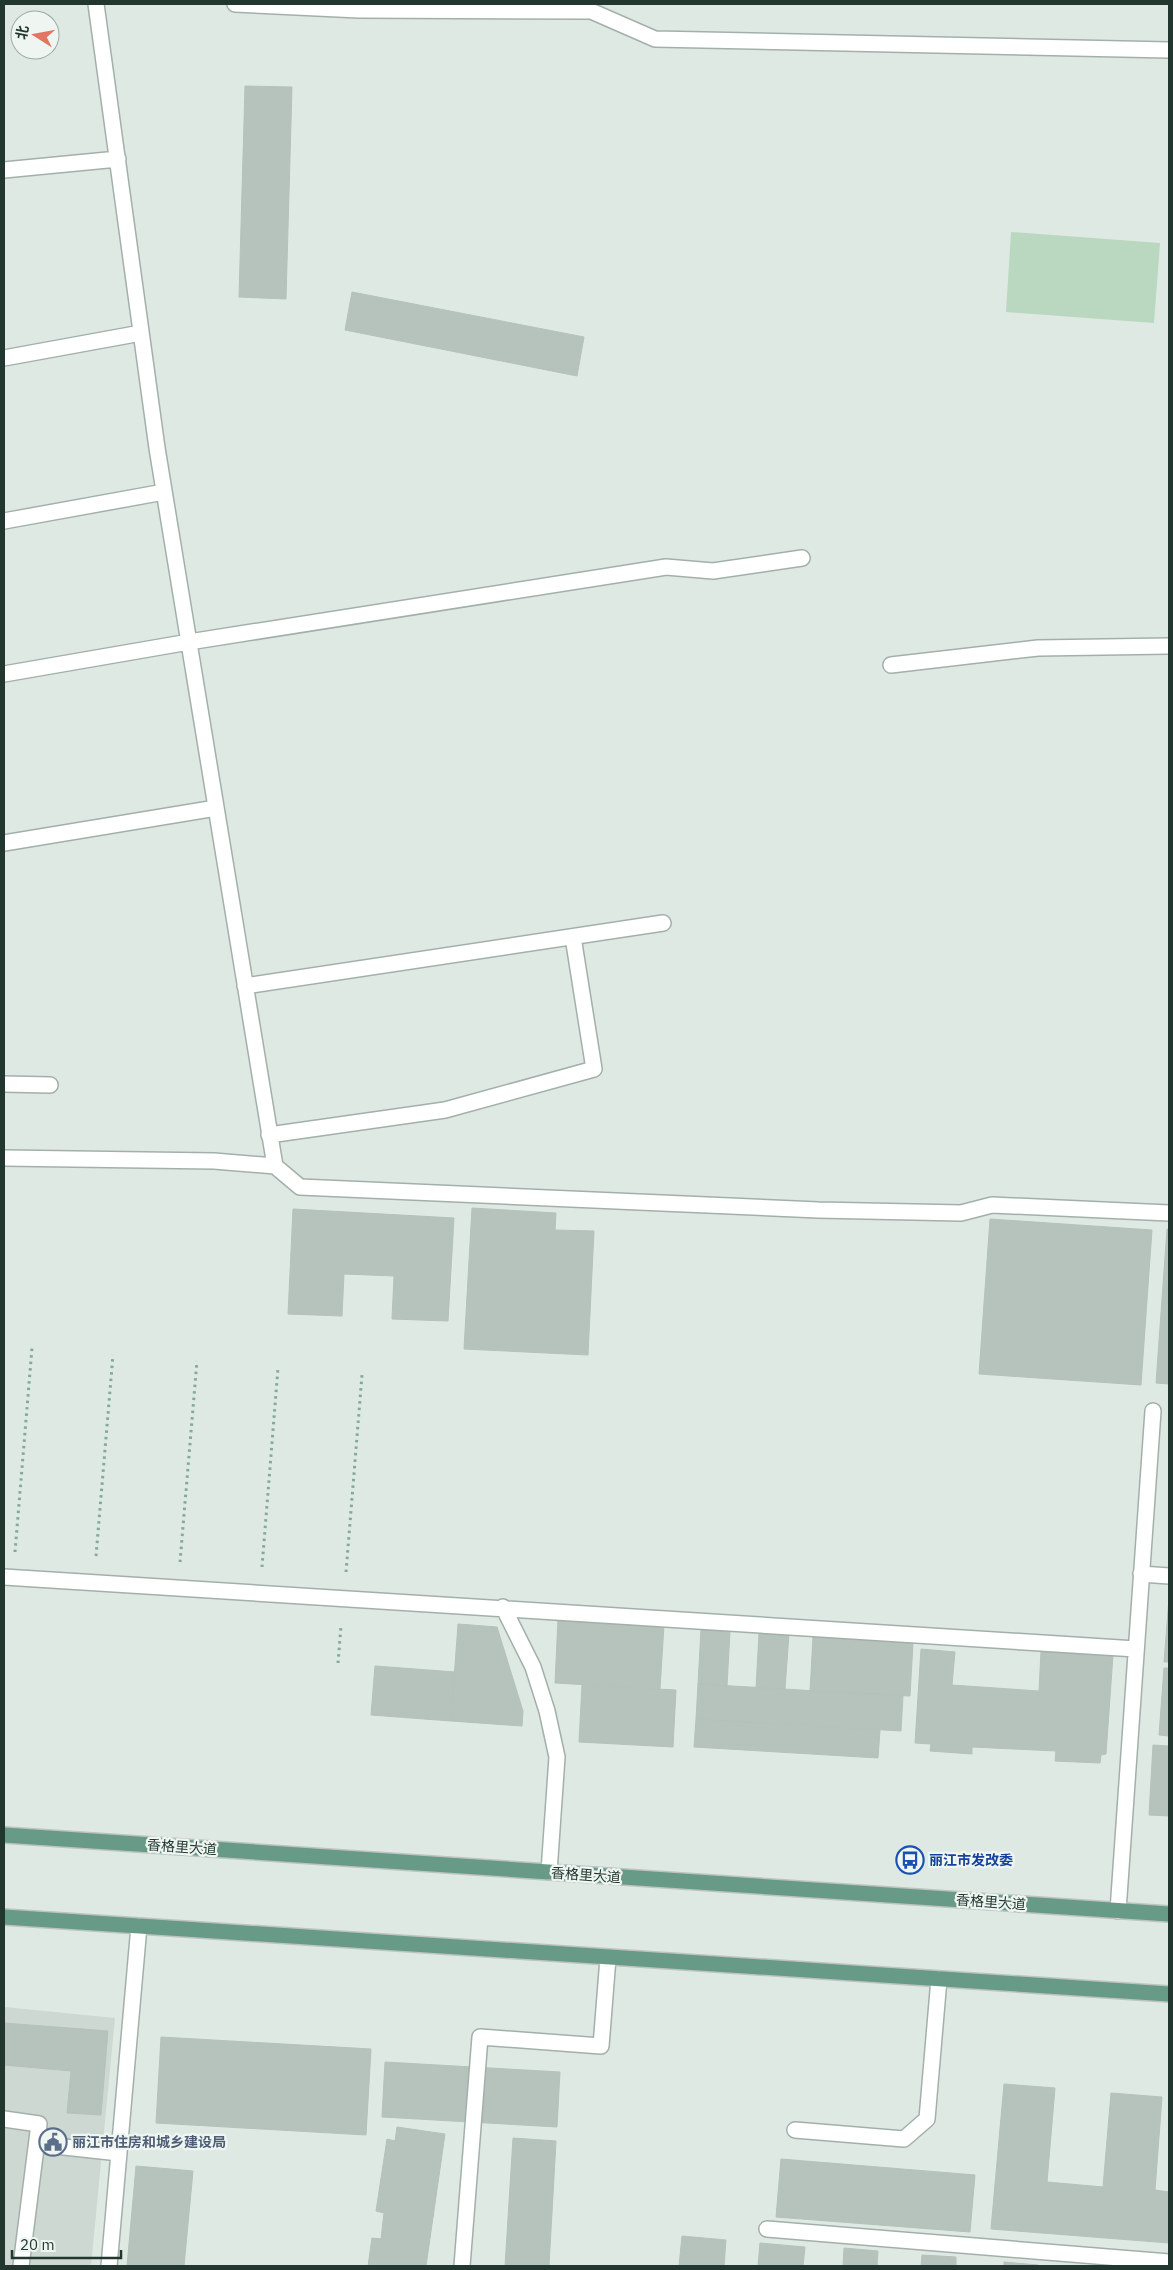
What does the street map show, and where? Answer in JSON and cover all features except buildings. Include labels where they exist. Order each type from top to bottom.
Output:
[{"type":"main road","name":"香格里大道","points":[[4,1835],[1169,1914]]},
{"type":"main road","points":[[4,1917],[1169,1994]]},
{"type":"street","points":[[96,4],[164,492],[275,1166]]},
{"type":"street","points":[[235,4],[294,5],[359,10],[591,11],[655,39],[1169,50]]},
{"type":"street","points":[[4,170],[118,159]]},
{"type":"street","points":[[4,358],[141,333]]},
{"type":"street","points":[[4,521],[164,492]]},
{"type":"street","points":[[4,674],[189,642],[666,567],[713,572],[802,558]]},
{"type":"street","points":[[891,665],[1038,648],[1169,646]]},
{"type":"street","points":[[4,842],[216,808]]},
{"type":"street","points":[[245,986],[663,923]]},
{"type":"street","points":[[269,1135],[445,1110],[594,1069],[573,937]]},
{"type":"street","points":[[4,1084],[50,1085]]},
{"type":"street","points":[[4,1158],[214,1161],[275,1166],[300,1187],[818,1210],[960,1213],[992,1205],[1169,1213]]},
{"type":"street","points":[[1118,1911],[1153,1411]]},
{"type":"street","points":[[1141,1574],[1169,1576]]},
{"type":"street","points":[[8,1577],[1136,1649]]},
{"type":"street","points":[[503,1608],[533,1667],[547,1711],[557,1757],[549,1872]]},
{"type":"street","points":[[109,2266],[139,1926]]},
{"type":"street","points":[[462,2266],[480,2037],[601,2046],[608,1958]]},
{"type":"street","points":[[795,2130],[904,2139],[927,2119],[939,1979]]},
{"type":"street","points":[[4,2119],[39,2124],[21,2266]]},
{"type":"street","points":[[37,2144],[119,2153]]},
{"type":"street","points":[[767,2229],[1169,2262]]},
{"type":"path","points":[[8,1577],[32,1348]]},
{"type":"path","points":[[94,1582],[113,1355]]},
{"type":"path","points":[[178,1587],[197,1361]]},
{"type":"path","points":[[260,1592],[278,1368]]},
{"type":"path","points":[[338,1663],[362,1375]]},
{"type":"shaded area","name":"丽江市住房和城乡建设局","points":[[4,2007],[115,2018],[91,2266],[4,2266]]},
{"type":"green space","points":[[1011,232],[1160,243],[1154,323],[1006,312]]},
{"type":"place","name":"丽江市发改委","points":[[910,1860]]},
{"type":"place","name":"丽江市住房和城乡建设局","points":[[53,2142]]}]
